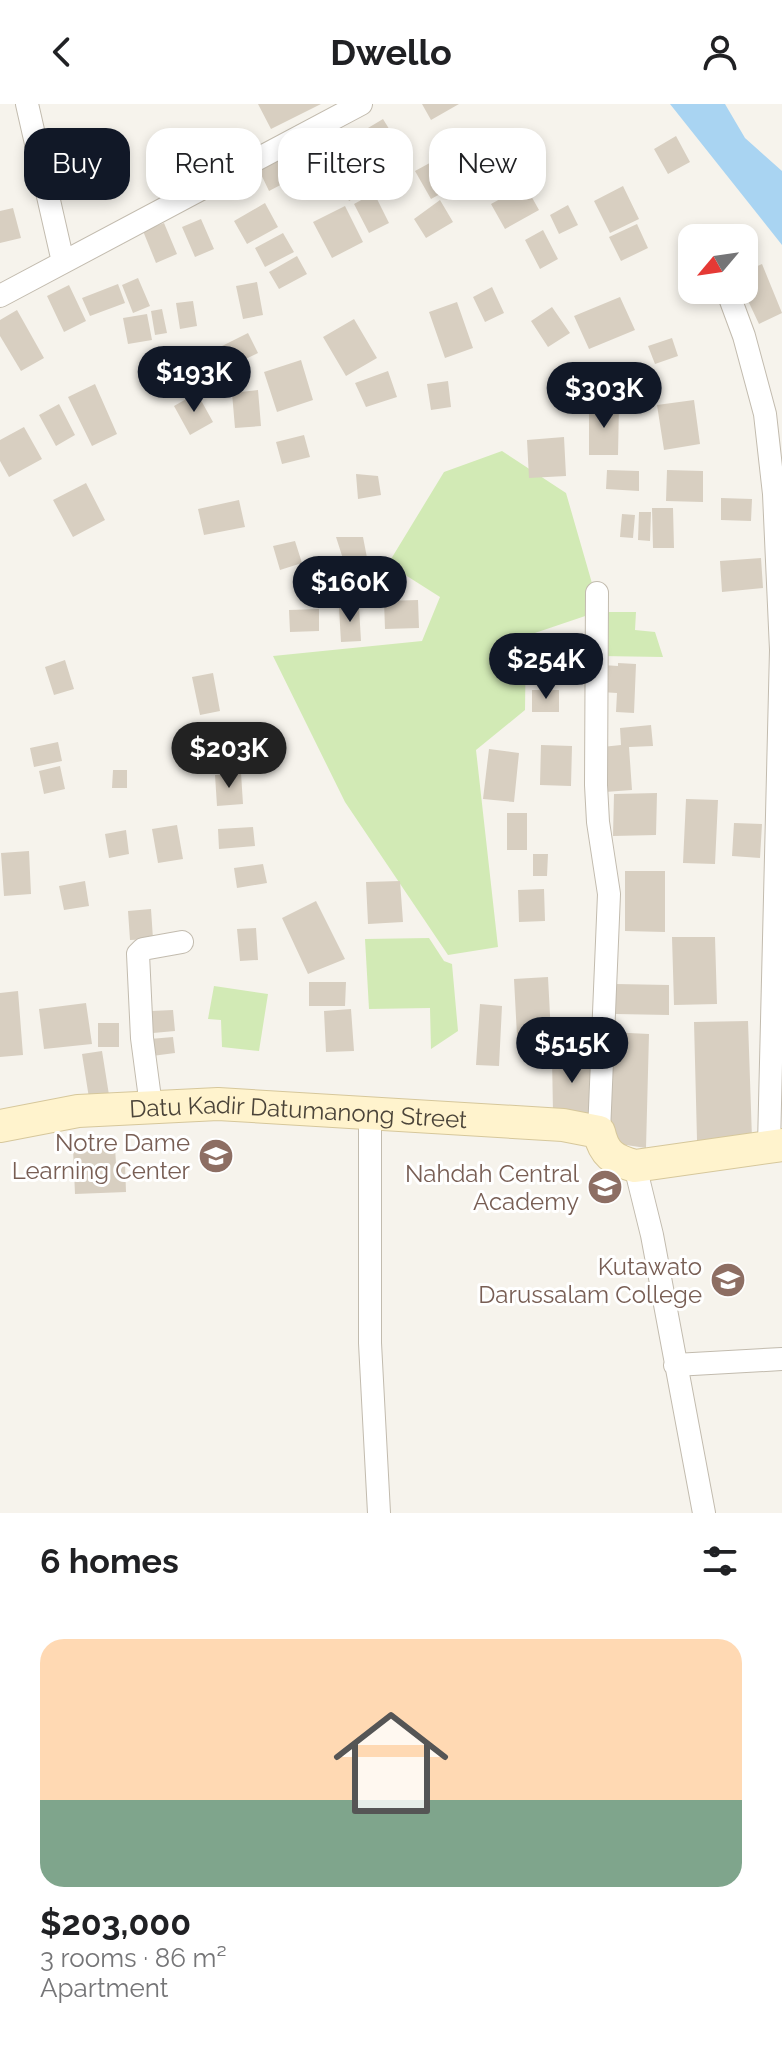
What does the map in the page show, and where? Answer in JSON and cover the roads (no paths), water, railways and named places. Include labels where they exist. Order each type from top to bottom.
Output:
[{"type":"street","points":[[0,296],[361,104]]},
{"type":"street","points":[[29,113],[63,262]]},
{"type":"street","points":[[597,593],[595,772],[598,822],[609,894],[599,1132],[606,1153],[635,1166],[776,1145],[781,650],[775,509],[765,414],[732,304]]},
{"type":"street","points":[[151,1106],[142,1038],[138,954],[143,949],[182,942]]},
{"type":"street","name":"Datu Kadir Datumanong Street","points":[[0,1126],[78,1111],[234,1105],[563,1125],[599,1132]]},
{"type":"street","points":[[370,1112],[370,1343],[379,1513]]},
{"type":"street","points":[[635,1166],[652,1235],[704,1513]]},
{"type":"street","points":[[675,1365],[782,1359]]},
{"type":"water","points":[[670,104],[725,104],[745,138],[782,171],[782,245]]},
{"type":"place","name":"Notre Dame Learning Center","points":[[216,1156]]},
{"type":"place","name":"Nahdah Central Academy","points":[[605,1187]]},
{"type":"place","name":"Kutawato Darussalam College","points":[[728,1280]]}]
